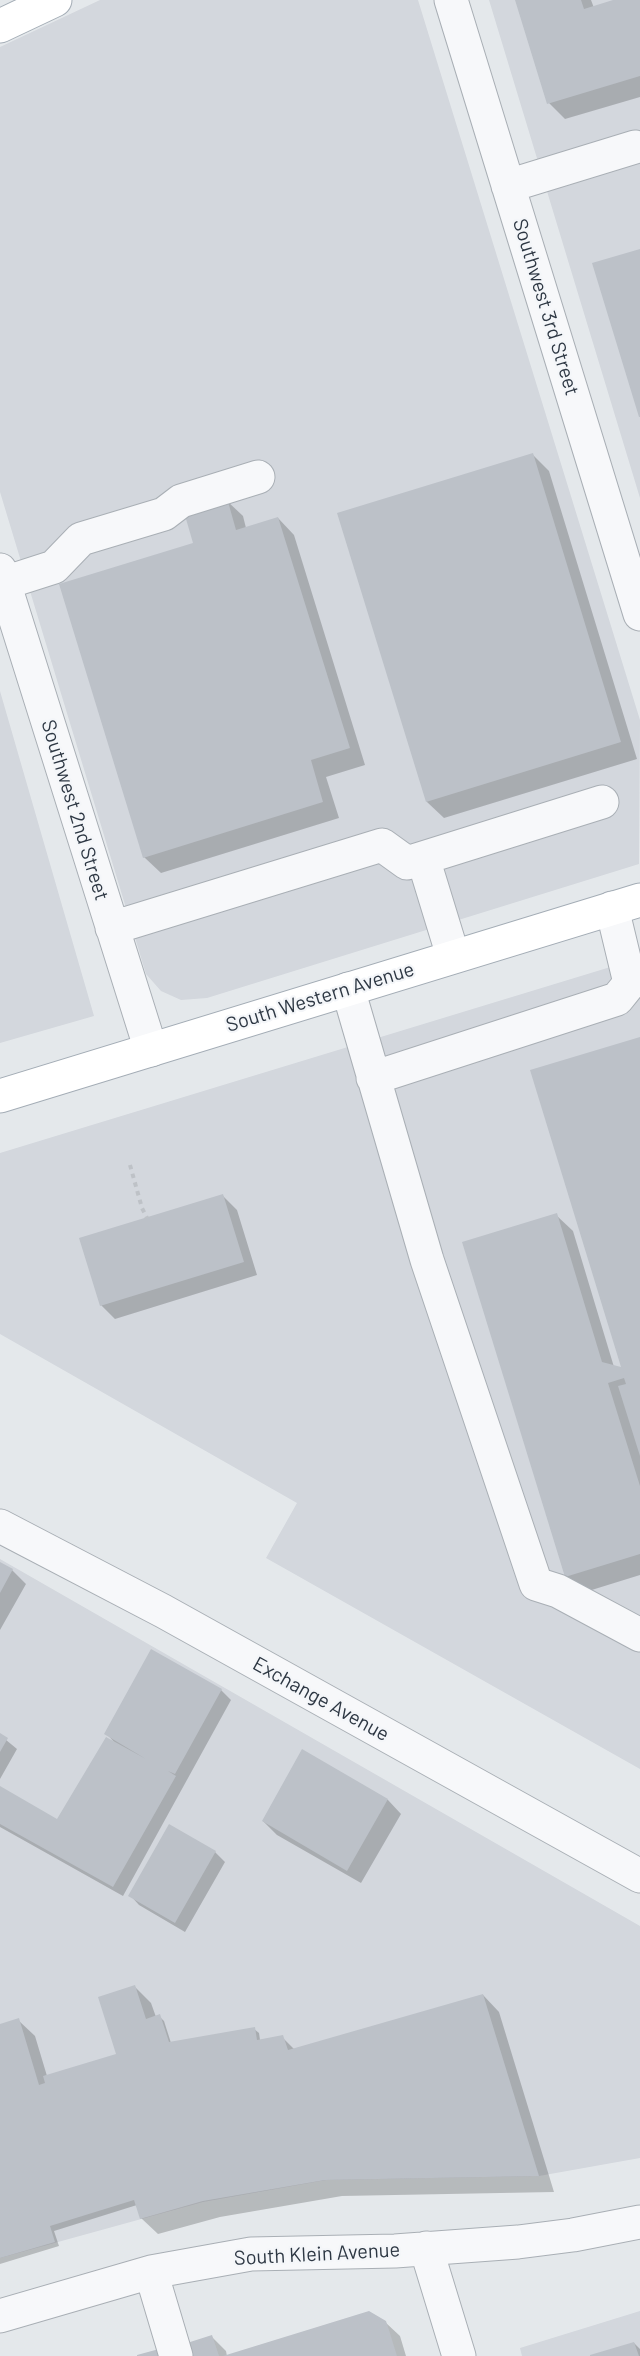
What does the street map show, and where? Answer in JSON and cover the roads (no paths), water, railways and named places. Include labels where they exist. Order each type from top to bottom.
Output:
[{"type":"main road","points":[[0,26],[55,0]]},
{"type":"main road","name":"South Western Avenue","points":[[0,1096],[626,904]]},
{"type":"street","name":"Southwest 3rd Street","points":[[451,0],[508,186],[628,529],[640,614]]},
{"type":"street","points":[[508,186],[634,147]]},
{"type":"street","points":[[2,576],[54,567],[81,539],[164,514],[181,501],[258,477]]},
{"type":"street","name":"Southwest 2nd Street","points":[[2,576],[151,1050]]},
{"type":"street","points":[[112,928],[382,845],[407,863],[602,802]]},
{"type":"street","points":[[423,858],[453,956]]},
{"type":"street","points":[[373,1078],[617,999],[630,983],[626,904]]},
{"type":"street","points":[[348,989],[428,1260],[536,1584],[558,1591],[640,1635]]},
{"type":"street","name":"Exchange Avenue","points":[[0,1526],[173,1617],[640,1876]]},
{"type":"street","name":"South Klein Avenue","points":[[0,2316],[151,2272],[251,2254],[426,2248],[518,2242],[573,2235],[640,2222]]},
{"type":"street","points":[[426,2248],[459,2356]]},
{"type":"street","points":[[151,2272],[176,2356]]}]
